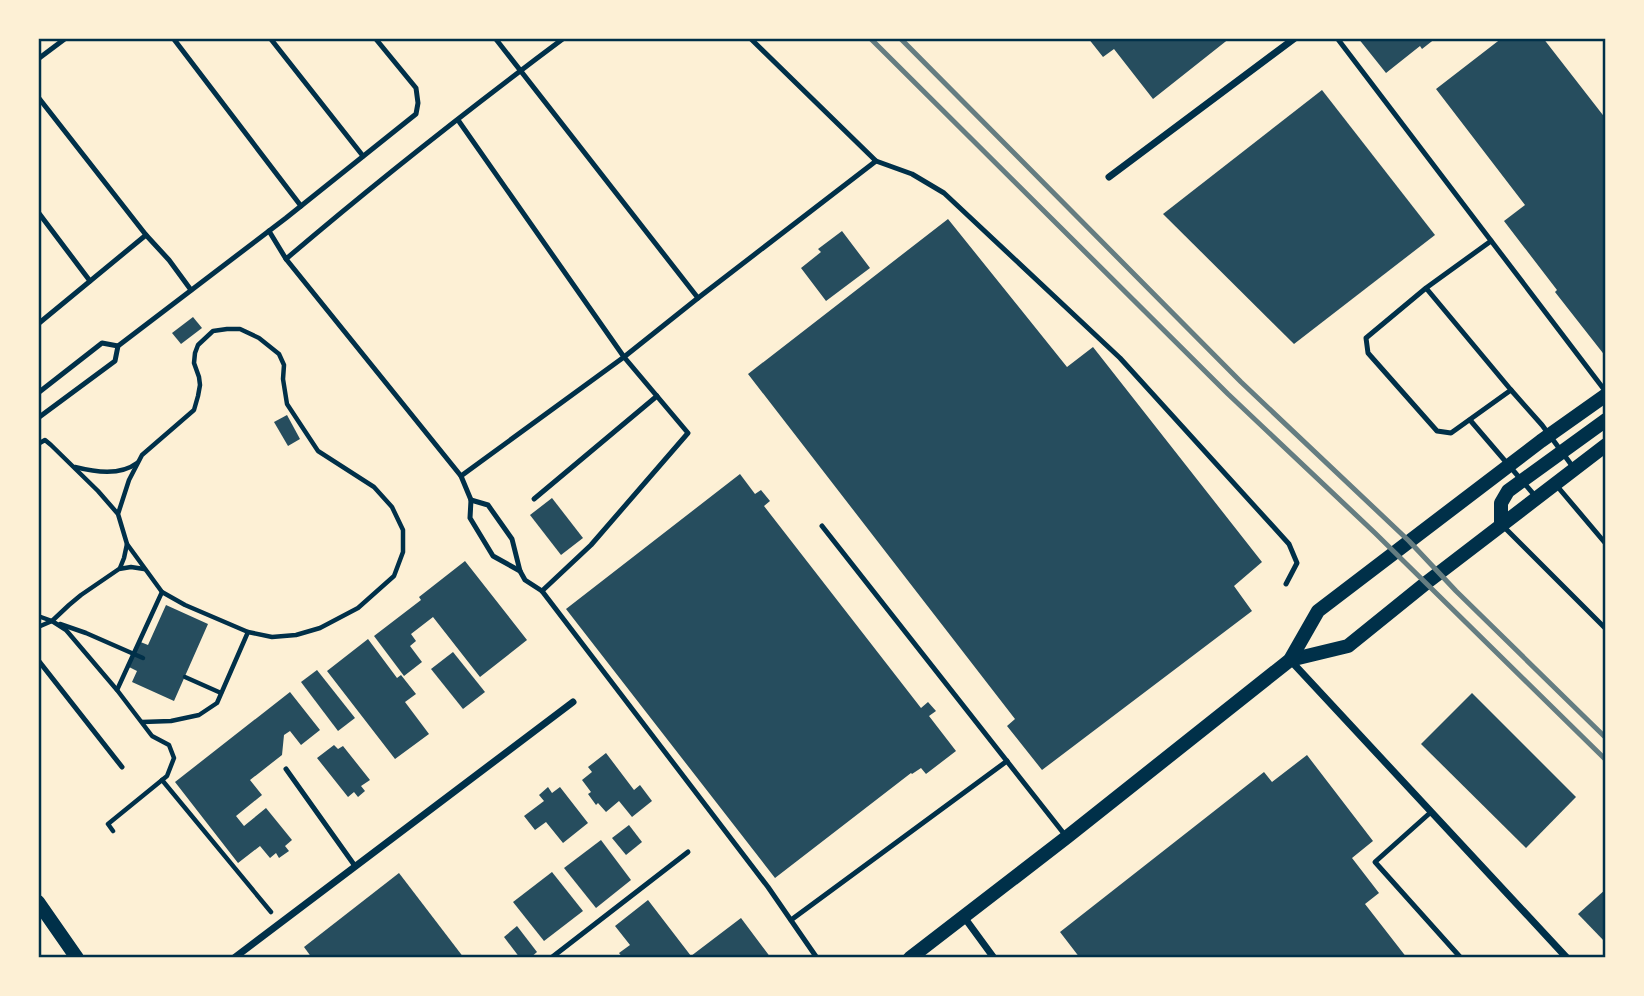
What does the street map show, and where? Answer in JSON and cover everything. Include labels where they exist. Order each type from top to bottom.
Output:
[{"type":"main road","points":[[910,957],[1067,837],[1290,660],[1318,611],[1605,393]]},
{"type":"main road","points":[[1501,524],[1501,503],[1508,491],[1605,420]]},
{"type":"main road","points":[[1290,660],[1348,646],[1501,524],[1605,446]]},
{"type":"main road","points":[[38,902],[77,957]]},
{"type":"street","points":[[1108,177],[1295,38]]},
{"type":"street","points":[[1290,660],[1567,957]]},
{"type":"street","points":[[234,957],[573,702]]},
{"type":"street","points":[[964,917],[994,957]]},
{"type":"lane","points":[[38,59],[66,38]]},
{"type":"lane","points":[[173,38],[301,206]]},
{"type":"lane","points":[[270,38],[363,156]]},
{"type":"lane","points":[[38,418],[115,361],[118,346],[269,231],[415,114],[418,103],[416,88],[375,38]]},
{"type":"lane","points":[[495,38],[698,298]]},
{"type":"lane","points":[[286,259],[337,215],[564,38]]},
{"type":"lane","points":[[750,38],[876,161],[912,174],[944,192],[1120,358],[1289,544],[1297,563],[1286,584]]},
{"type":"lane","points":[[1336,38],[1605,393]]},
{"type":"lane","points":[[38,97],[191,290]]},
{"type":"lane","points":[[458,120],[624,357],[688,433],[591,545],[542,591]]},
{"type":"lane","points":[[461,476],[624,357],[876,161]]},
{"type":"lane","points":[[38,212],[90,281]]},
{"type":"lane","points":[[269,231],[286,259],[461,476],[471,500],[470,519],[493,556],[520,571]]},
{"type":"lane","points":[[38,324],[146,235]]},
{"type":"lane","points":[[1491,241],[1426,288],[1366,338],[1368,353],[1437,430],[1451,433],[1511,390]]},
{"type":"lane","points":[[1426,288],[1542,425],[1574,469]]},
{"type":"lane","points":[[38,393],[102,343],[118,346]]},
{"type":"lane","points":[[534,499],[657,396]]},
{"type":"lane","points":[[1470,420],[1536,498]]},
{"type":"lane","points":[[1555,483],[1605,544]]},
{"type":"lane","points":[[471,500],[488,505],[512,539],[525,580],[542,591],[768,887],[817,957]]},
{"type":"lane","points":[[1501,524],[1605,629]]},
{"type":"lane","points":[[822,526],[1067,837]]},
{"type":"lane","points":[[38,660],[122,767]]},
{"type":"lane","points":[[791,920],[1007,761]]},
{"type":"lane","points":[[286,769],[355,866]]},
{"type":"lane","points":[[1431,812],[1376,862],[1461,957]]},
{"type":"lane","points":[[551,957],[688,852]]},
{"type":"path","points":[[38,443],[45,440],[118,514],[127,544],[162,592],[248,632],[272,637],[296,635],[320,628],[358,608],[394,576],[403,552],[403,530],[392,508],[374,487],[318,451],[287,404],[284,365],[279,354],[260,338],[240,329],[213,331],[198,345],[194,363],[200,385],[194,410],[142,455],[129,480],[118,514]]},
{"type":"path","points":[[74,467],[113,472],[130,469],[138,463]]},
{"type":"path","points":[[120,569],[127,544]]},
{"type":"path","points":[[38,627],[52,621],[75,600],[120,569],[145,569]]},
{"type":"path","points":[[117,690],[162,592]]},
{"type":"path","points":[[38,616],[86,633],[143,659]]},
{"type":"path","points":[[52,621],[66,631],[152,736],[169,745],[174,758],[167,776],[108,824],[113,831]]},
{"type":"path","points":[[142,722],[171,721],[199,715],[217,703],[248,632]]},
{"type":"path","points":[[185,677],[221,693]]},
{"type":"path","points":[[162,780],[280,923]]},
{"type":"building","points":[[1088,38],[1230,38],[1153,99],[1114,49],[1103,57]]},
{"type":"building","points":[[1358,38],[1436,38],[1422,49],[1420,46],[1386,73]]},
{"type":"building","points":[[1502,38],[1543,38],[1606,119],[1606,357],[1504,221],[1525,205],[1436,89]]},
{"type":"building","points":[[1322,90],[1435,235],[1294,344],[1163,214]]},
{"type":"building","points":[[948,219],[1067,367],[1093,347],[1262,562],[1234,586],[1252,611],[1042,770],[1007,726],[1015,719],[748,374]]},
{"type":"building","points":[[842,231],[870,268],[826,301],[801,268],[821,252],[818,249]]},
{"type":"building","points":[[193,317],[202,328],[181,344],[172,333]]},
{"type":"building","points":[[287,415],[300,439],[288,446],[274,422]]},
{"type":"building","points":[[740,474],[755,494],[761,490],[770,501],[764,506],[921,708],[928,702],[936,711],[929,716],[956,751],[926,774],[921,768],[911,773],[775,878],[566,609]]},
{"type":"building","points":[[552,498],[583,538],[561,555],[530,515]]},
{"type":"building","points":[[465,561],[527,640],[480,677],[433,617],[411,634],[416,641],[410,646],[422,662],[404,676],[374,636],[421,600],[419,597]]},
{"type":"building","points":[[166,605],[208,624],[174,701],[132,682],[137,671],[127,666],[138,641],[148,645]]},
{"type":"building","points":[[368,639],[397,678],[401,675],[416,694],[405,702],[429,734],[395,759],[327,671]]},
{"type":"building","points":[[453,652],[485,692],[463,709],[431,669]]},
{"type":"building","points":[[317,670],[355,718],[338,731],[301,682]]},
{"type":"building","points":[[290,692],[320,730],[301,745],[290,731],[284,735],[282,755],[250,780],[262,795],[236,816],[244,826],[266,808],[292,840],[285,846],[289,851],[279,858],[276,853],[270,858],[260,846],[238,863],[175,782]]},
{"type":"building","points":[[1472,693],[1576,797],[1526,848],[1421,744]]},
{"type":"building","points":[[334,745],[338,749],[343,746],[370,780],[361,786],[365,791],[358,797],[354,792],[348,797],[317,758]]},
{"type":"building","points":[[606,753],[634,790],[640,785],[652,801],[632,817],[619,801],[606,812],[598,803],[596,805],[582,780],[592,772],[588,767]]},
{"type":"building","points":[[1307,755],[1373,841],[1352,858],[1379,893],[1365,904],[1407,958],[1080,958],[1060,932],[1264,772],[1272,782]]},
{"type":"building","points":[[548,787],[552,793],[560,787],[588,823],[563,843],[546,822],[535,830],[524,816],[544,801],[539,795]]},
{"type":"building","points":[[629,825],[642,842],[626,855],[612,838]]},
{"type":"building","points":[[601,840],[631,880],[596,908],[564,868]]},
{"type":"building","points":[[552,872],[583,911],[544,941],[513,902]]},
{"type":"building","points":[[399,873],[464,958],[312,958],[304,947]]},
{"type":"building","points":[[1606,889],[1606,943],[1578,914]]},
{"type":"building","points":[[648,900],[691,956],[741,918],[771,958],[623,958],[619,953],[630,945],[615,926]]},
{"type":"building","points":[[517,926],[537,952],[530,958],[520,958],[504,937]]},
{"type":"railway","points":[[870,38],[1228,394],[1375,533],[1606,760]]},
{"type":"railway","points":[[900,38],[1241,382],[1409,541],[1456,591],[1606,738]]}]
